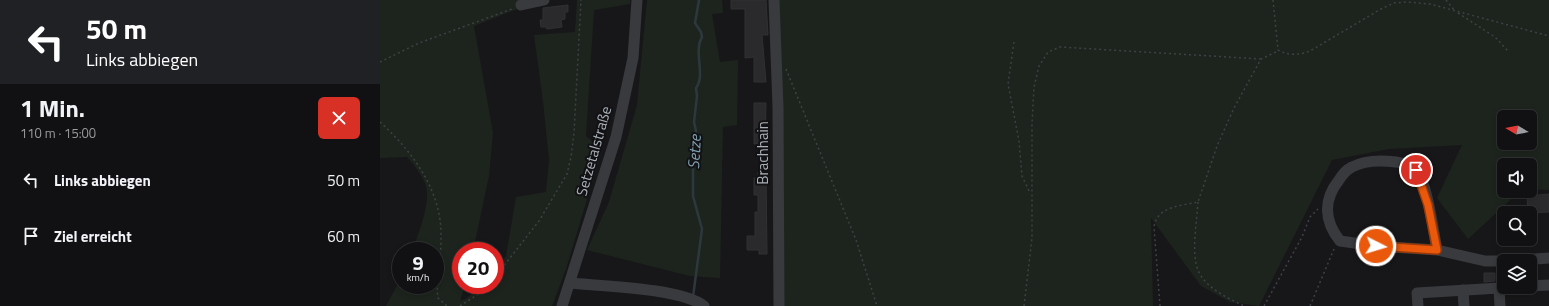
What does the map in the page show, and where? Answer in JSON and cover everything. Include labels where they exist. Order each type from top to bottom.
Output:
[{"type":"street","points":[[521,5],[544,0]]},
{"type":"street","name":"Setzetalstraße","points":[[562,306],[616,137],[633,58],[637,0]]},
{"type":"street","name":"Brachhain","points":[[774,0],[779,306]]},
{"type":"street","points":[[1437,250],[1426,198],[1419,177],[1410,166],[1385,160],[1358,164],[1350,168],[1337,182],[1327,204],[1330,224],[1340,241],[1376,246],[1437,250],[1485,261],[1497,261]]},
{"type":"street","points":[[1537,259],[1549,258]]},
{"type":"street","points":[[570,283],[653,290],[688,298],[702,305]]},
{"type":"street","points":[[1537,286],[1549,285]]},
{"type":"street","points":[[1418,306],[1417,293],[1497,288]]},
{"type":"street","points":[[1463,290],[1464,306]]},
{"type":"street","points":[[1499,294],[1500,306]]},
{"type":"path","points":[[504,265],[538,221],[567,174],[572,157],[581,0]]},
{"type":"path","points":[[1273,0],[1278,50]]},
{"type":"path","points":[[1446,0],[1456,12],[1495,37],[1508,51]]},
{"type":"path","points":[[1278,50],[1284,53],[1297,54],[1310,51],[1381,9],[1398,2],[1420,2],[1549,36]]},
{"type":"path","points":[[380,62],[419,43],[521,5]]},
{"type":"path","points":[[1014,42],[1008,84],[1019,141],[1022,176],[1031,194]]},
{"type":"path","points":[[1024,306],[1032,238],[1031,194],[1034,87],[1039,66],[1048,52],[1060,47],[1261,59],[1278,50]]},
{"type":"path","points":[[1244,306],[1216,291],[1198,272],[1195,260],[1198,202],[1226,124],[1261,59]]},
{"type":"path","points":[[776,63],[788,70],[856,240],[877,306]]},
{"type":"path","points":[[380,122],[410,152],[425,176],[436,202],[442,233],[437,288],[438,298],[447,306]]},
{"type":"path","points":[[1160,306],[1154,227],[1155,219],[1162,212],[1168,209],[1198,202]]},
{"type":"path","points":[[1264,306],[1302,238],[1310,217],[1317,210],[1327,204]]},
{"type":"path","points":[[1310,306],[1330,255],[1340,241]]},
{"type":"path","points":[[460,306],[478,294]]},
{"type":"shaded area","points":[[380,0],[549,0],[530,4],[474,26],[493,133],[489,176],[475,242],[452,242],[452,294],[462,294],[460,301],[466,299],[471,294],[504,294],[504,259],[506,256],[516,197],[546,192],[549,160],[534,35],[575,32],[577,0],[630,0],[630,4],[594,10],[586,136],[602,150],[566,269],[552,306],[386,306],[392,294],[444,294],[444,242],[415,242],[426,207],[427,193],[425,183],[414,165],[407,157],[380,158]]},
{"type":"shaded area","points":[[647,0],[722,0],[723,13],[712,14],[720,62],[738,60],[737,125],[723,127],[720,278],[690,276],[587,250],[609,202],[637,105]]},
{"type":"shaded area","points":[[777,0],[1549,0],[1549,190],[1537,189],[1537,158],[1497,158],[1497,198],[1512,198],[1504,206],[1497,206],[1497,212],[1468,239],[1437,198],[1462,145],[1389,149],[1332,160],[1259,306],[1230,302],[1201,286],[1151,218],[1153,306],[784,306]]},
{"type":"building","points":[[731,0],[766,0],[768,35],[762,35],[766,82],[754,82],[754,57],[745,58],[745,9],[731,9]]},
{"type":"building","points":[[568,5],[568,12],[565,12],[565,19],[561,20],[562,27],[547,29],[546,27],[541,27],[540,20],[543,20],[543,8]]},
{"type":"building","points":[[754,103],[766,103],[765,144],[754,144]]},
{"type":"building","points":[[758,172],[766,172],[767,254],[759,254],[759,250],[747,250],[747,236],[755,236],[755,212],[758,212],[758,195],[754,195],[754,178],[758,178]]},
{"type":"building","points":[[1549,194],[1549,212],[1537,213],[1537,206],[1528,206],[1527,198],[1537,198],[1537,195]]},
{"type":"building","points":[[1484,273],[1495,273],[1495,281],[1484,282]]},
{"type":"waterway","name":"Setze","points":[[693,297],[702,229],[693,196],[693,159],[691,155],[696,131],[694,122],[697,96],[696,88],[700,77],[699,49],[702,37],[701,32],[695,23],[699,0]]},
{"type":"route","points":[[1376,246],[1437,250],[1428,205],[1416,170]]}]
